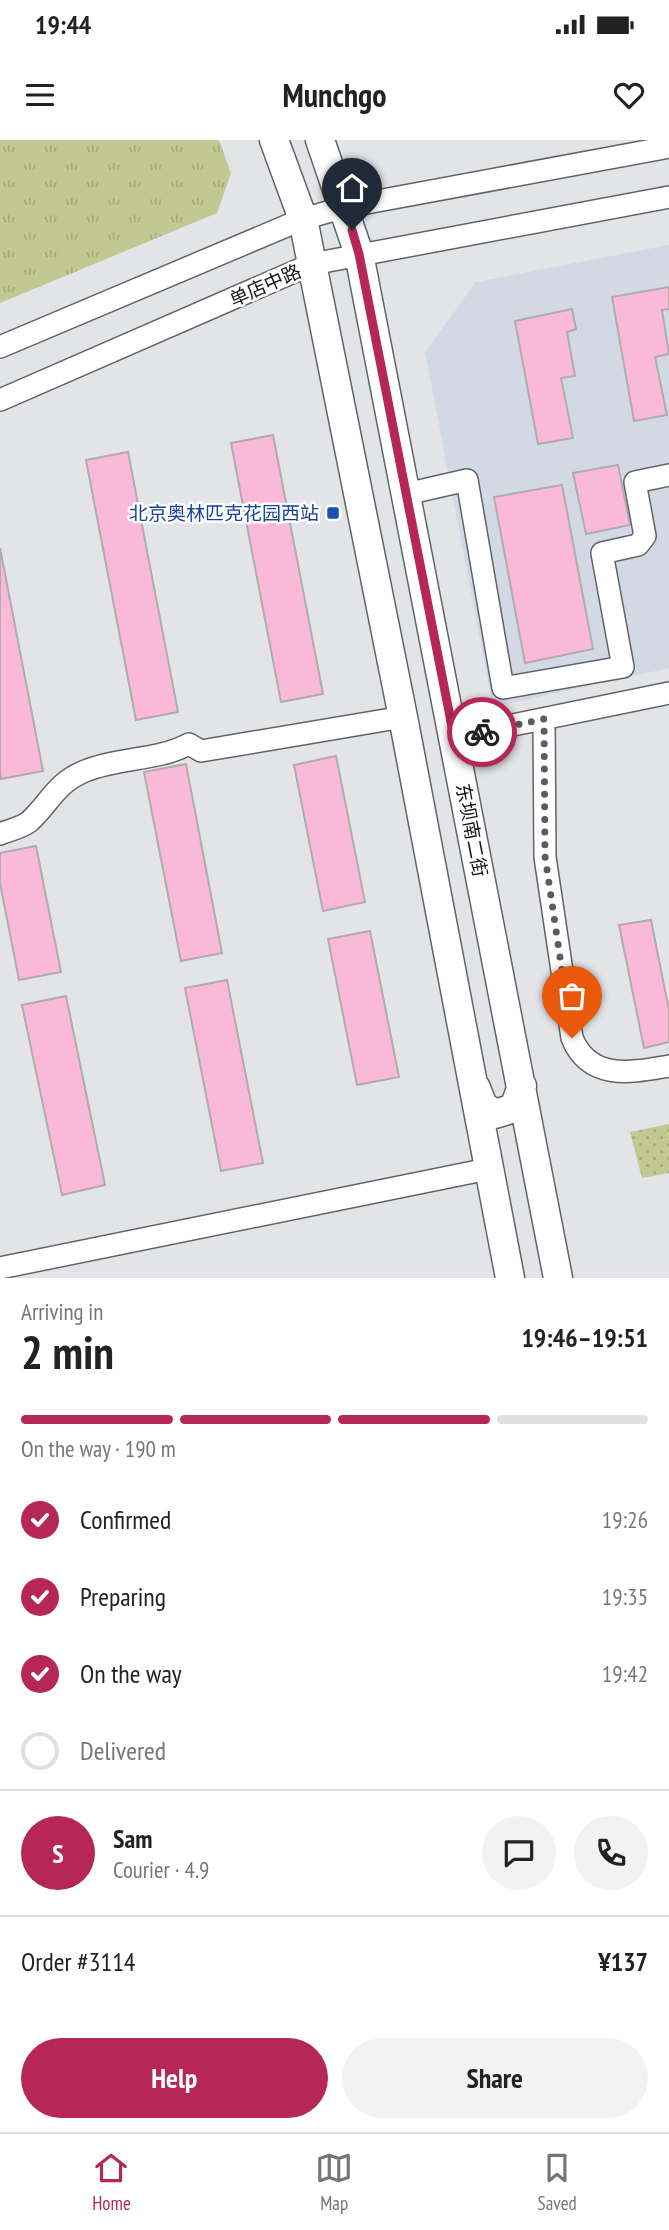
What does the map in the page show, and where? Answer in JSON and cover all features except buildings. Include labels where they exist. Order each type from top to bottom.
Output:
[{"type":"main road","points":[[274,140],[303,219],[403,717],[510,1278]]},
{"type":"main road","name":"东坝南二街","points":[[320,140],[359,254],[558,1278]]},
{"type":"main road","points":[[469,1069],[482,1106],[495,1114],[514,1108],[522,1086]]},
{"type":"street","points":[[0,347],[303,219],[345,207],[669,147]]},
{"type":"street","name":"单店中路","points":[[0,401],[312,264],[669,197]]},
{"type":"street","points":[[503,688],[623,667],[602,552],[638,545],[645,536],[635,482],[669,475]]},
{"type":"street","points":[[406,494],[467,480],[506,704],[499,728]]},
{"type":"street","points":[[454,737],[669,693]]},
{"type":"street","points":[[0,834],[28,823],[61,784],[86,771],[135,757],[170,754],[189,744],[201,751],[403,717]]},
{"type":"street","points":[[544,719],[545,856],[572,1038],[585,1056],[614,1073],[669,1066]]},
{"type":"street","points":[[0,1268],[488,1169]]},
{"type":"shaded area","points":[[669,245],[669,668],[493,707],[425,352],[476,282]]},
{"type":"green space","points":[[0,140],[219,140],[231,173],[217,213],[0,303]]},
{"type":"green space","points":[[669,1124],[669,1173],[642,1178],[630,1132]]},
{"type":"way so far","points":[[482,732],[544,719],[547,799],[545,856],[572,1038]]},
{"type":"place","name":"北京奥林匹克花园西站","points":[[333,513]]},
{"type":"route","points":[[352,230],[359,254],[454,737],[482,732]]}]
